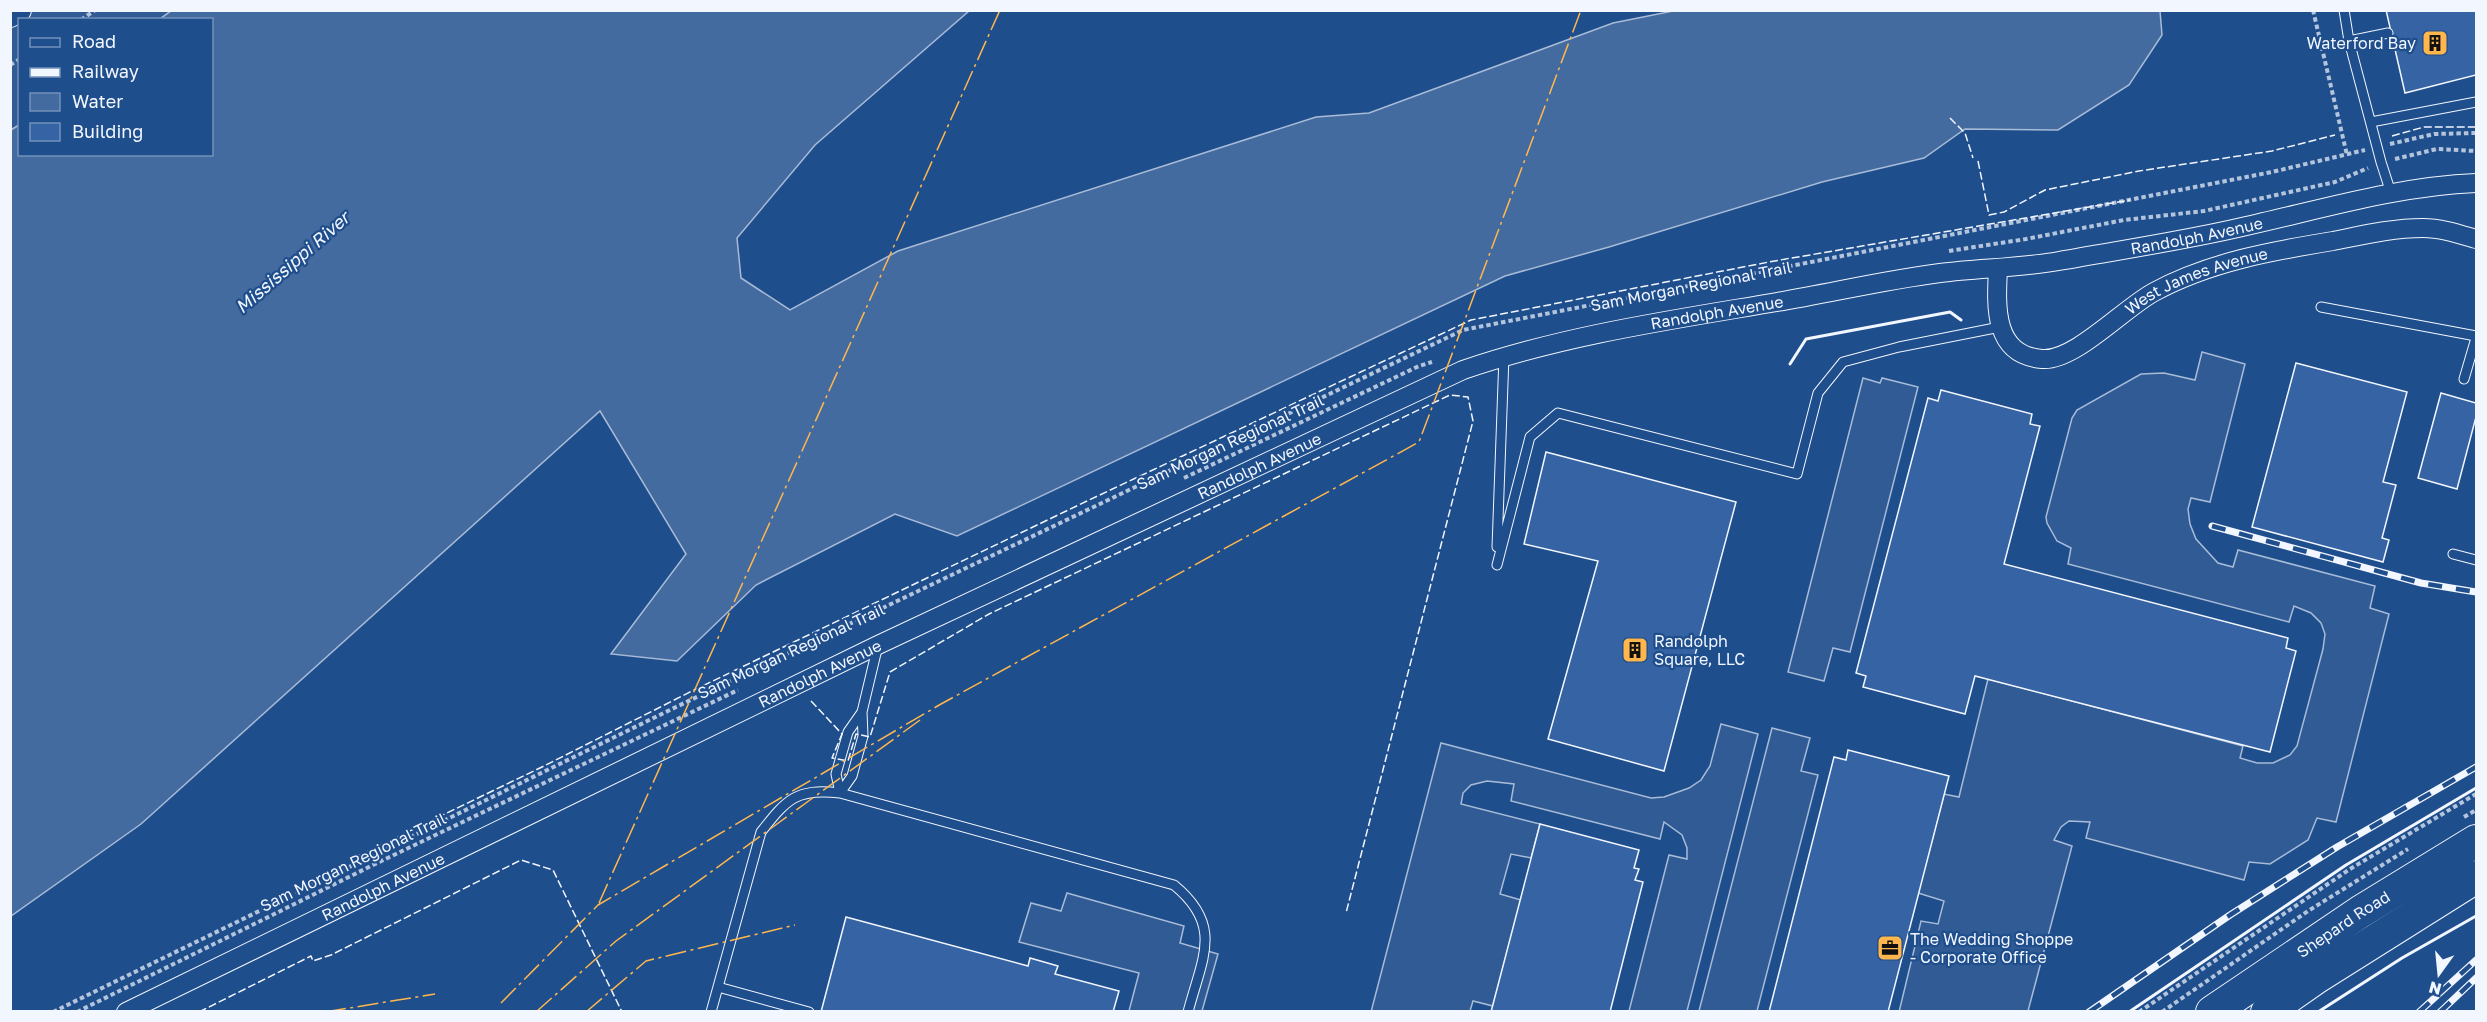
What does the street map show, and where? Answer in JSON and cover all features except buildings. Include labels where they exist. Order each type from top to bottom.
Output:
[{"type":"highway","name":"Shepard Road","points":[[2212,1011],[2360,912],[2476,841]]},
{"type":"highway","name":"Shepard Road","points":[[2267,1011],[2335,965],[2476,877]]},
{"type":"street","points":[[10,15],[19,10]]},
{"type":"street","name":"Randolph Avenue","points":[[126,1011],[878,645],[1420,388],[1463,370],[1504,356],[1596,333],[1940,273],[2047,263],[2229,230],[2391,193],[2452,184],[2476,183]]},
{"type":"street","name":"West James Avenue","points":[[2000,327],[2007,341],[2022,354],[2043,359],[2060,357],[2078,347],[2153,292],[2223,264],[2266,252],[2394,230],[2426,228],[2476,238]]},
{"type":"street","points":[[1998,269],[1996,304],[2000,327]]},
{"type":"lane","points":[[2344,10],[2349,41],[2391,193]]},
{"type":"lane","points":[[2349,41],[2388,33]]},
{"type":"lane","points":[[2371,122],[2476,102]]},
{"type":"lane","points":[[2321,307],[2476,337],[2464,380]]},
{"type":"lane","points":[[1504,356],[1497,565],[1530,437],[1558,413],[1797,474],[1818,393],[1844,362],[1899,347],[2000,327]]},
{"type":"lane","points":[[2453,554],[2476,560]]},
{"type":"lane","points":[[840,794],[852,776],[863,736],[862,712],[878,645]]},
{"type":"lane","points":[[840,794],[836,774],[848,732],[862,712]]},
{"type":"lane","points":[[711,1011],[761,832],[778,810],[798,794],[818,791],[840,794],[1174,885],[1189,897],[1201,914],[1206,930],[1206,945],[1188,1011]]},
{"type":"lane","points":[[718,987],[809,1011]]},
{"type":"path","points":[[2313,10],[2347,155]]},
{"type":"path","points":[[1948,251],[2124,220],[2204,211],[2335,182],[2381,162],[2437,149],[2476,151]]},
{"type":"path","name":"Sam Morgan Regional Trail","points":[[1175,482],[1419,366],[1440,359]]},
{"type":"path","name":"Sam Morgan Regional Trail","points":[[77,1011],[375,864],[747,685]]},
{"type":"path","points":[[2139,1011],[2331,882],[2476,794]]},
{"type":"shaded area","points":[[11,11],[171,11],[161,18],[18,18],[18,126],[11,130]]},
{"type":"shaded area","points":[[2202,352],[2245,364],[2210,502],[2191,498],[2188,509],[2190,524],[2196,539],[2218,563],[2233,567],[2238,550],[2375,586],[2370,608],[2389,614],[2336,822],[2317,818],[2308,840],[2270,864],[2249,862],[2244,880],[2086,838],[2090,822],[2069,821],[2061,827],[2054,840],[2072,846],[2028,1011],[1899,1012],[1921,921],[1938,924],[1944,901],[1918,893],[1944,794],[1959,797],[1988,679],[2243,746],[2240,758],[2257,763],[2273,763],[2290,755],[2297,746],[2325,634],[2321,623],[2311,613],[2294,606],[2289,622],[2068,564],[2071,548],[2057,541],[2047,523],[2046,517],[2072,418],[2077,410],[2141,374],[2164,373],[2195,380]]},
{"type":"shaded area","points":[[1863,378],[1880,383],[1882,378],[1918,387],[1850,652],[1833,648],[1824,681],[1788,672]]},
{"type":"shaded area","points":[[1721,724],[1758,734],[1687,1011],[1629,1011],[1669,855],[1687,859],[1687,848],[1682,835],[1664,822],[1660,839],[1511,801],[1514,784],[1487,781],[1471,785],[1463,793],[1461,804],[1540,824],[1531,858],[1511,854],[1500,894],[1521,900],[1493,1006],[1473,1001],[1470,1011],[1371,1012],[1441,743],[1651,798],[1664,797],[1689,788],[1701,780],[1710,766]]},
{"type":"shaded area","points":[[1772,728],[1810,738],[1801,771],[1818,775],[1757,1011],[1699,1011]]},
{"type":"shaded area","points":[[1067,893],[1184,926],[1180,943],[1218,954],[1202,1011],[1129,1011],[1139,973],[1019,942],[1031,903],[1061,911]]},
{"type":"water","name":"Mississippi River","points":[[1678,10],[2160,11],[2162,35],[2129,85],[2058,130],[1965,129],[1924,158],[1822,182],[1505,276],[957,536],[895,514],[756,585],[677,661],[611,654],[686,554],[600,411],[141,824],[11,916],[11,130],[18,126],[18,156],[213,156],[213,18],[161,18],[171,11],[969,11],[815,145],[737,238],[741,278],[790,310],[898,251],[1316,117],[1369,113],[1613,23]]},
{"type":"railway","points":[[2212,526],[2421,583],[2476,592]]},
{"type":"railway","points":[[2089,1012],[2230,915],[2337,847],[2476,767]]},
{"type":"railway","points":[[2419,1012],[2476,960]]},
{"type":"railway","points":[[2440,1012],[2476,978]]},
{"type":"fence","points":[[1950,118],[1965,133],[1973,158]]},
{"type":"fence","points":[[2392,136],[2424,127],[2476,127]]},
{"type":"fence","points":[[1978,161],[1989,215],[2004,212],[2045,190],[2139,171],[2272,151],[2335,135]]},
{"type":"fence","points":[[358,856],[692,691],[1471,320],[1769,262],[2130,200]]},
{"type":"fence","points":[[811,701],[842,734],[832,758],[848,761],[856,734],[870,737],[890,672],[989,614],[1450,395],[1468,397],[1473,421],[1346,913]]},
{"type":"fence","points":[[199,1012],[311,956],[313,961],[331,955],[521,860],[553,870],[622,1012]]},
{"type":"wall","points":[[1790,364],[1806,339],[1950,312],[1961,320]]},
{"type":"wall","points":[[2129,1012],[2346,865],[2476,788]]},
{"type":"wall","points":[[2318,1012],[2402,958],[2476,916]]},
{"type":"power","points":[[599,903],[1000,10]]},
{"type":"power","points":[[501,1003],[598,905],[941,704],[1419,442],[1581,10]]},
{"type":"power","points":[[536,1012],[616,941],[920,720]]},
{"type":"power","points":[[586,1012],[646,961],[795,925]]},
{"type":"power","points":[[325,1012],[435,994]]},
{"type":"place","name":"Waterford Bay","points":[[2435,43]]},
{"type":"place","name":"Randolph Square, LLC","points":[[1635,650]]},
{"type":"place","name":"The Wedding Shoppe - Corporate Office","points":[[1890,948]]}]
